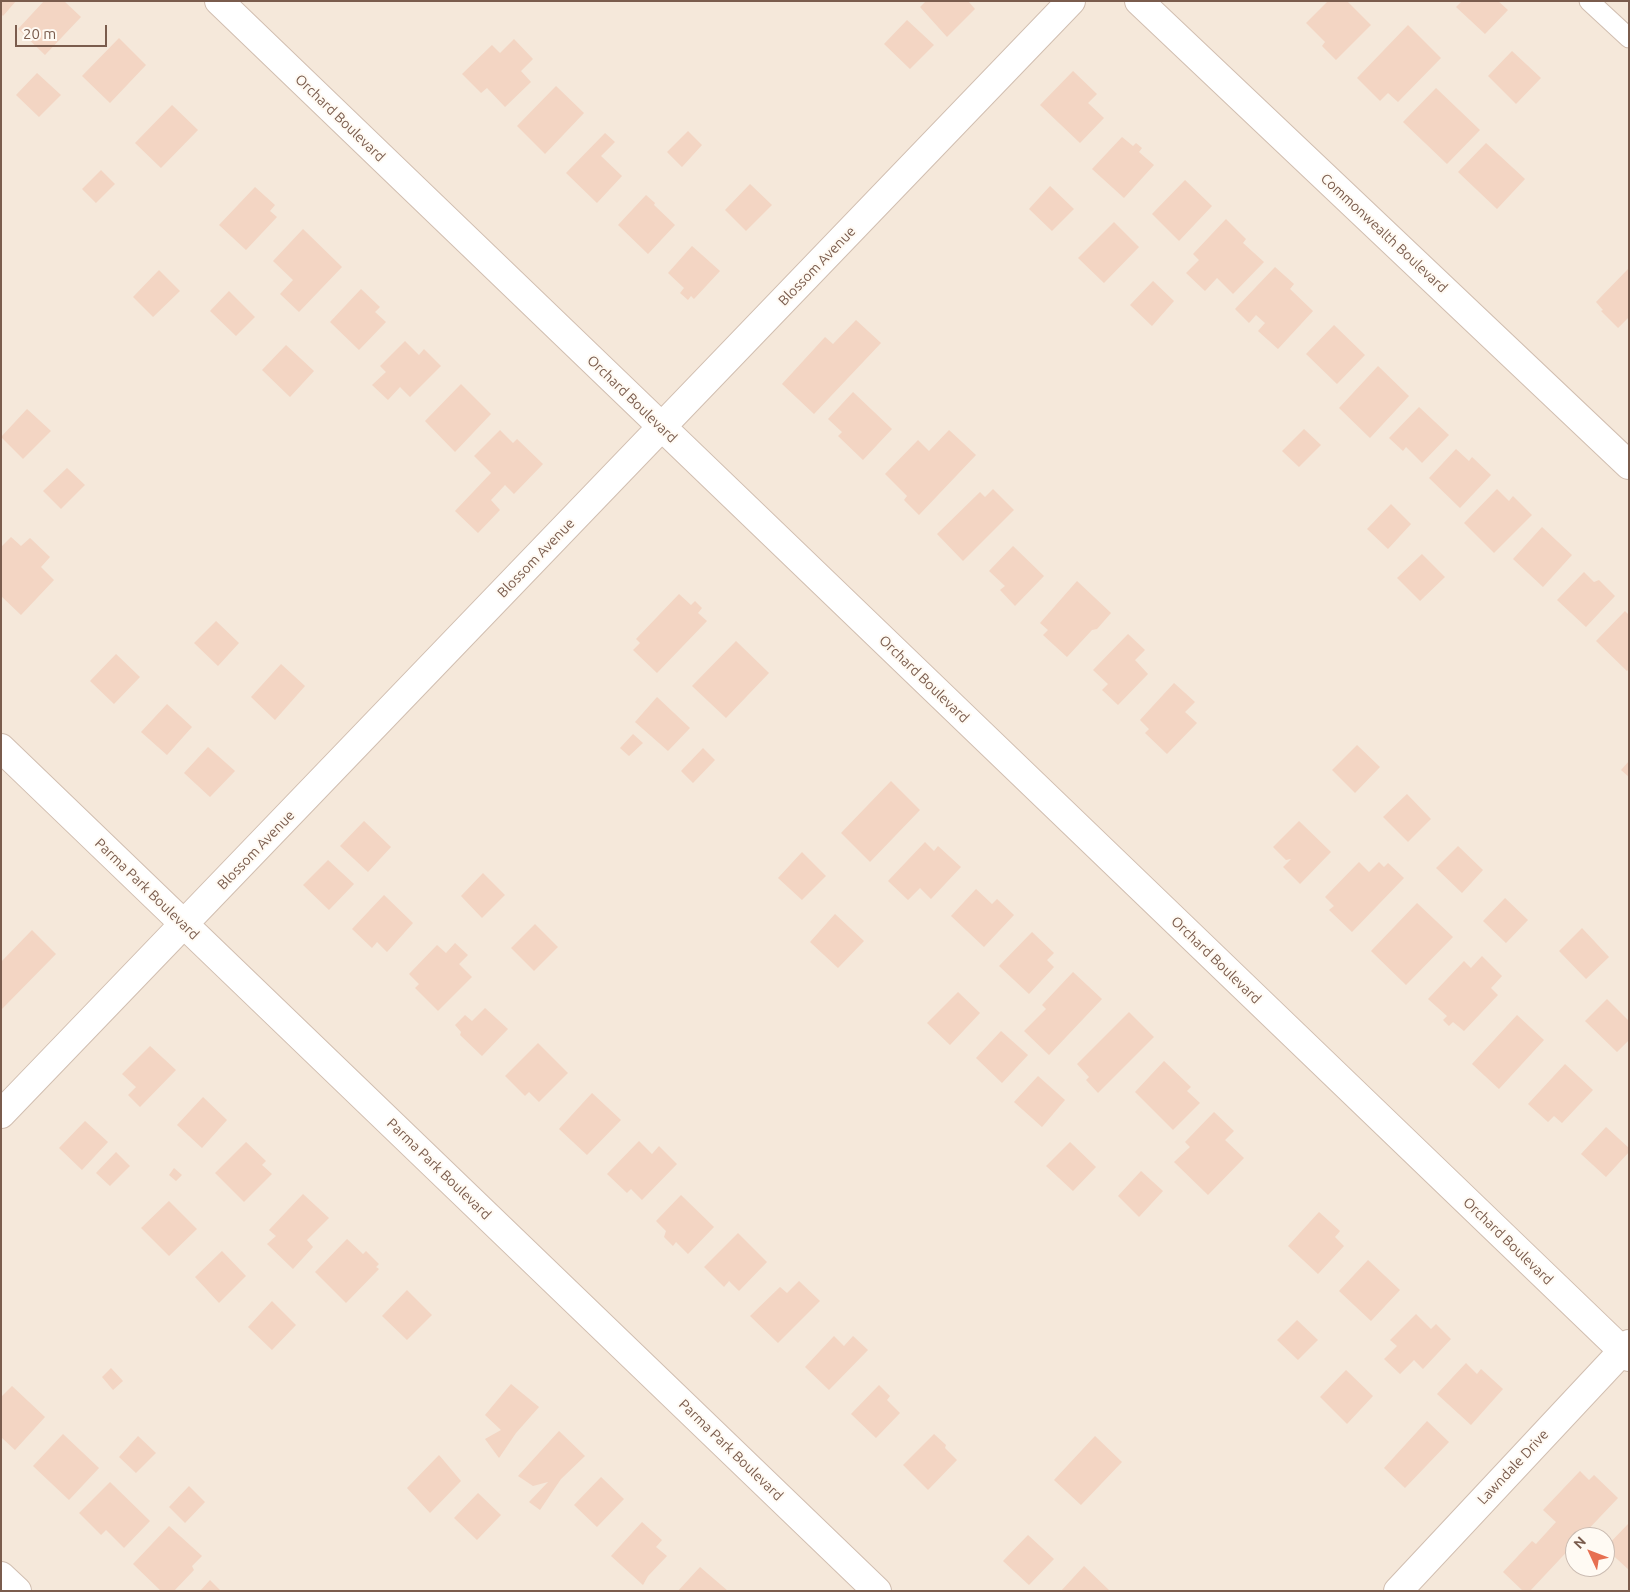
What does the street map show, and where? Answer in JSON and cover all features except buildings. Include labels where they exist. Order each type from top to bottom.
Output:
[{"type":"street","name":"Orchard Boulevard","points":[[219,1],[1626,1351]]},
{"type":"street","name":"Blossom Avenue","points":[[1,1114],[1071,1]]},
{"type":"street","name":"Commonwealth Boulevard","points":[[1139,1],[1629,465]]},
{"type":"street","name":"Parma Park Boulevard","points":[[1,748],[877,1591]]},
{"type":"street","name":"Lawndale Drive","points":[[1398,1591],[1626,1351]]},
{"type":"street","points":[[1,1576],[17,1591]]},
{"type":"lane","points":[[1589,1],[1629,38]]},
{"type":"shaded area","points":[[1,1],[1629,1],[1629,1591],[1,1591]]}]
